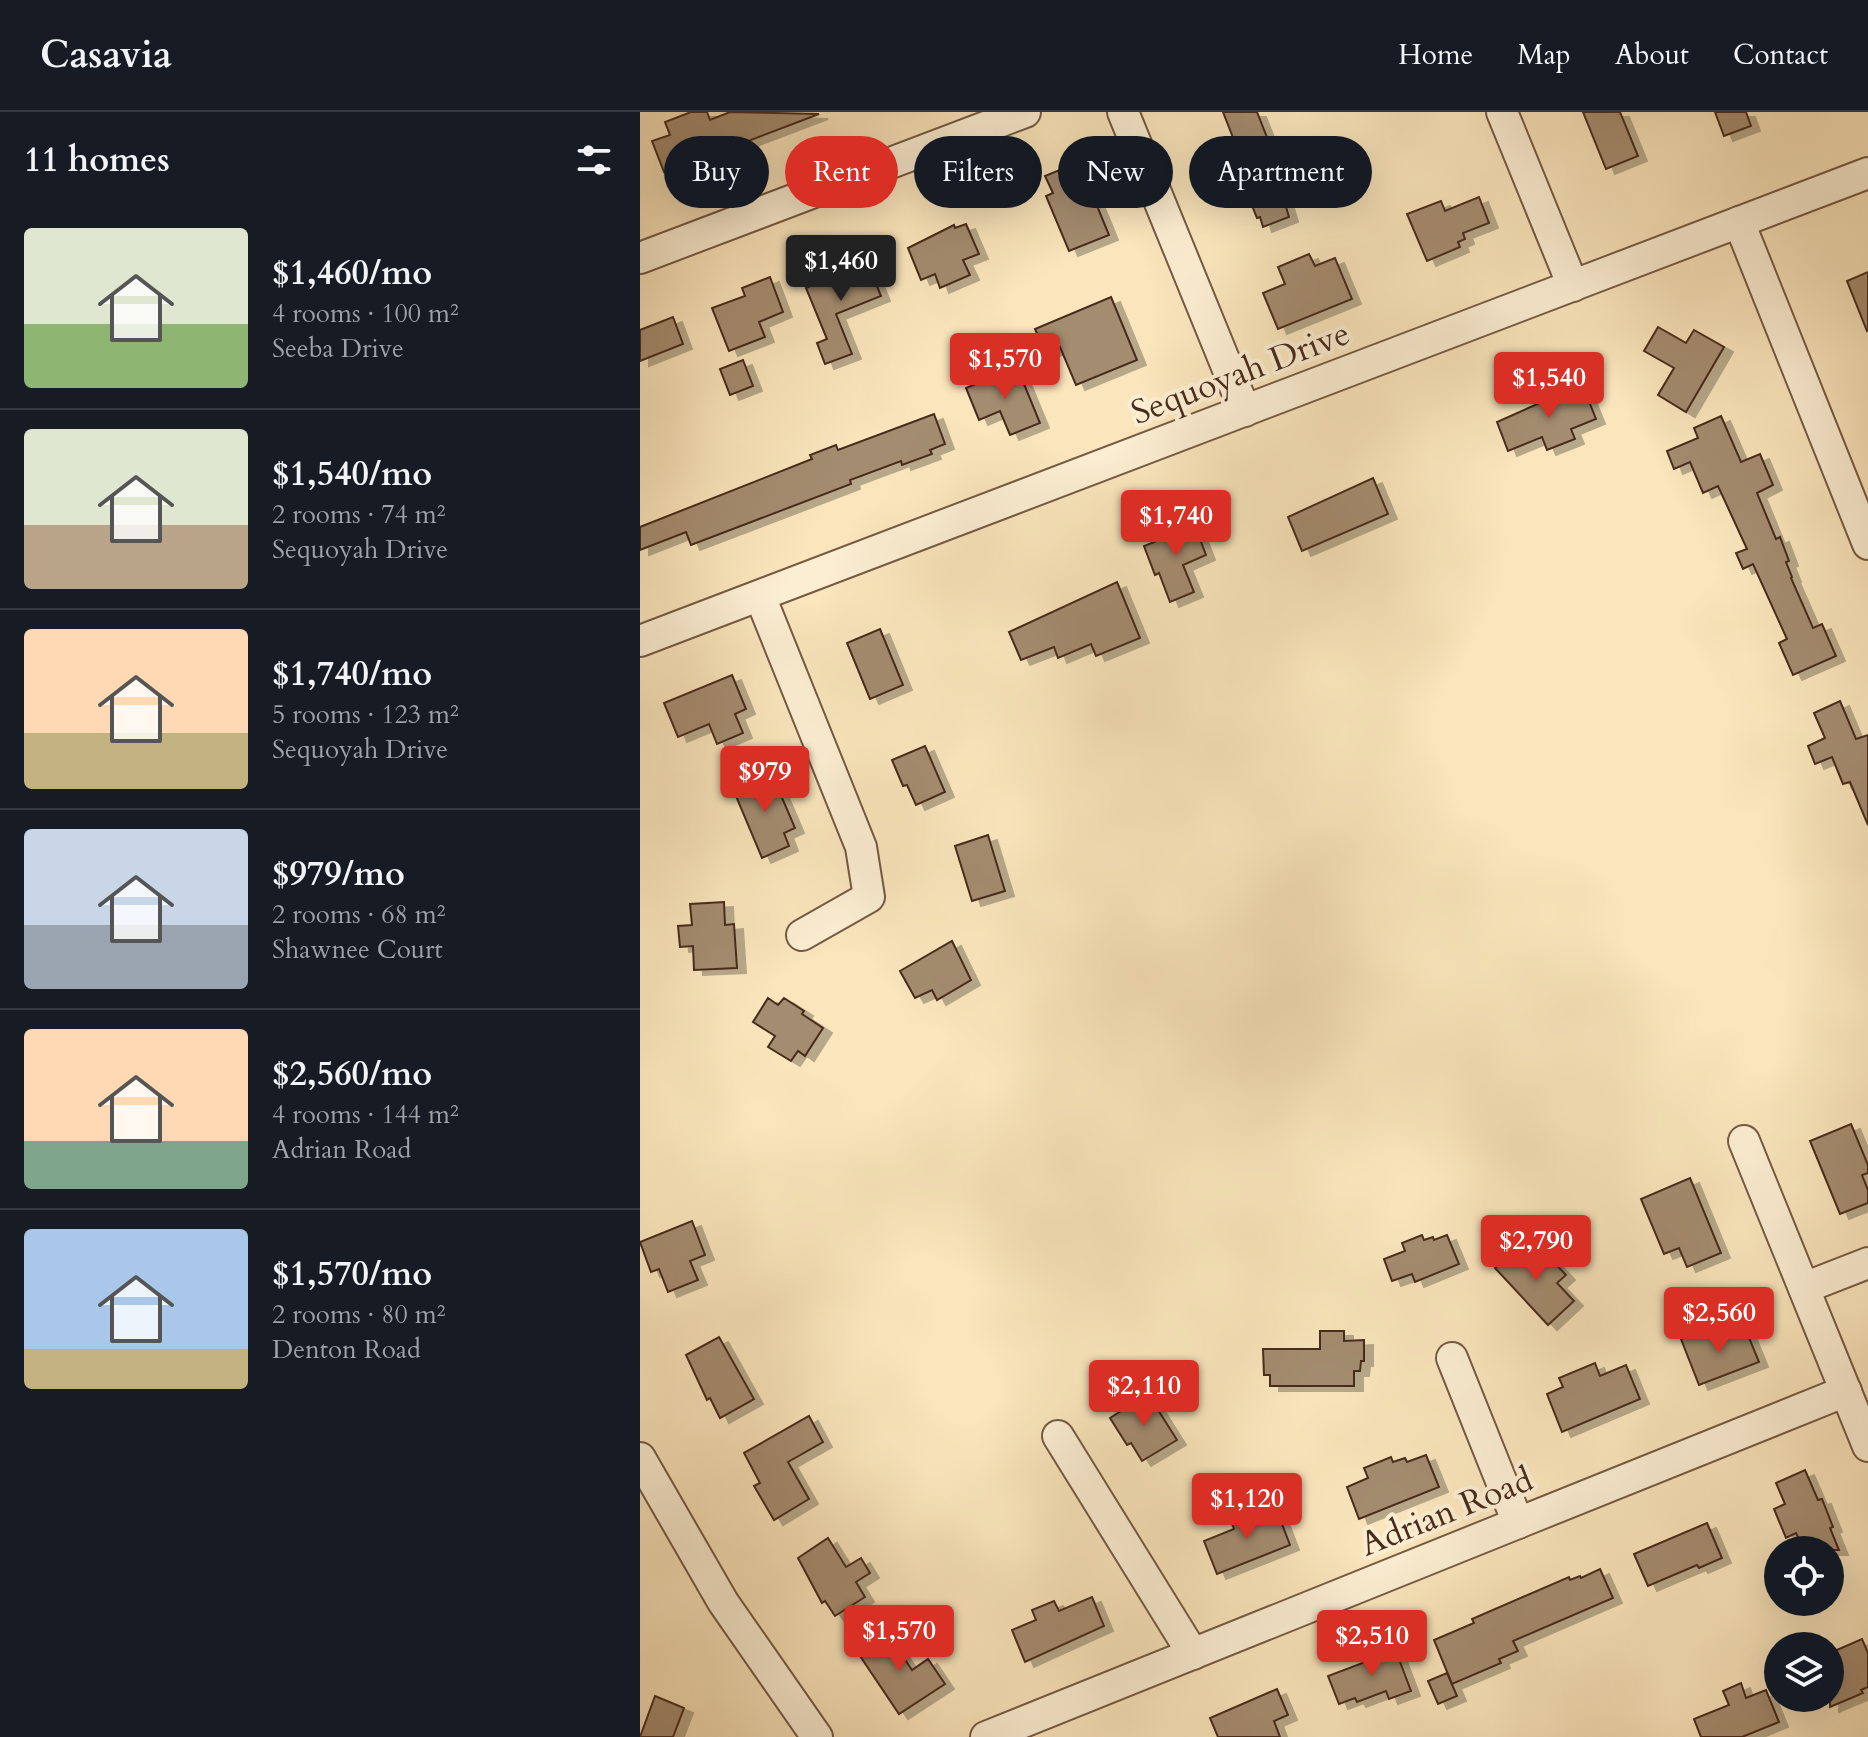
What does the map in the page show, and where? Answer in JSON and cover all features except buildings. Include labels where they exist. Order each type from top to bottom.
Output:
[{"type":"street","points":[[640,258],[1025,112]]},
{"type":"street","points":[[1123,112],[1245,411]]},
{"type":"street","points":[[1502,112],[1573,286]]},
{"type":"street","name":"Sequoyah Drive","points":[[640,641],[1868,173]]},
{"type":"street","points":[[1739,222],[1868,544]]},
{"type":"street","points":[[760,596],[861,847],[869,897],[802,935]]},
{"type":"street","points":[[1744,1141],[1868,1446]]},
{"type":"street","points":[[1804,1288],[1868,1263]]},
{"type":"street","points":[[1452,1358],[1518,1523]]},
{"type":"street","name":"Adrian Road","points":[[986,1737],[1846,1391]]},
{"type":"street","points":[[1058,1436],[1193,1654]]},
{"type":"street","points":[[640,1458],[723,1602],[817,1737]]}]
